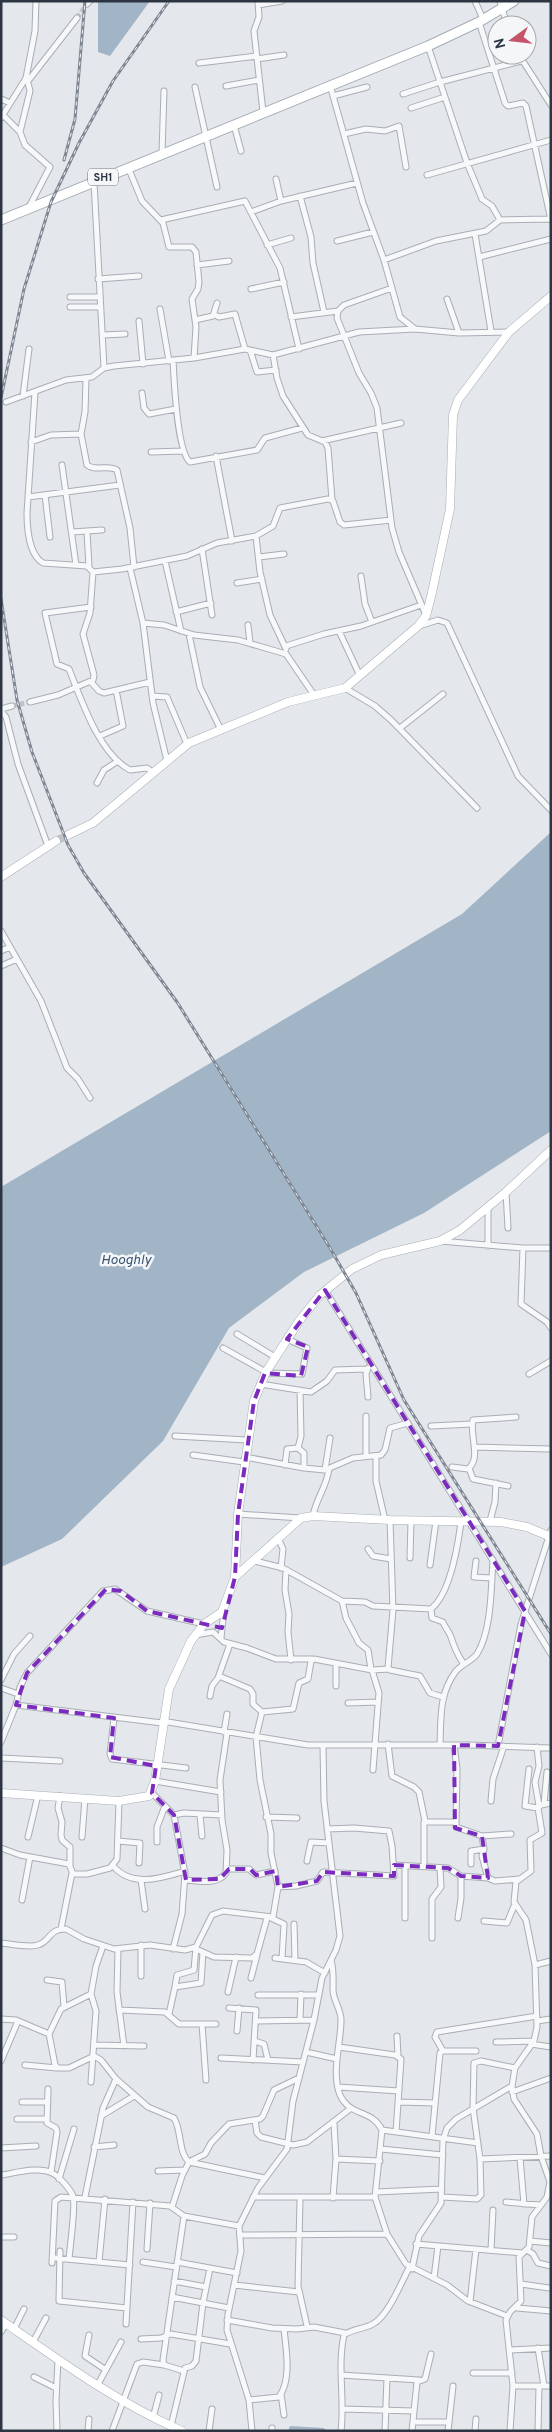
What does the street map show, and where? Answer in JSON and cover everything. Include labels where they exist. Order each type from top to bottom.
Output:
[{"type":"main road","name":"SH1","points":[[1,220],[330,84],[428,46],[481,21],[500,5],[514,1]]},
{"type":"street","points":[[20,132],[30,91],[27,79],[35,31],[36,1]]},
{"type":"street","points":[[263,112],[254,31],[259,17],[258,3],[282,1]]},
{"type":"street","points":[[384,260],[436,241],[475,234],[490,229],[500,220],[550,220],[525,104],[506,105],[475,1]]},
{"type":"street","points":[[1,124],[10,103],[27,79],[77,18]]},
{"type":"street","points":[[428,46],[467,164],[482,199],[492,206],[500,220]]},
{"type":"street","points":[[199,62],[284,55]]},
{"type":"street","points":[[403,94],[440,82],[508,65]]},
{"type":"street","points":[[524,65],[551,105]]},
{"type":"street","points":[[226,86],[259,80]]},
{"type":"street","points":[[330,84],[400,317],[415,329]]},
{"type":"street","points":[[195,87],[217,187]]},
{"type":"street","points":[[333,96],[367,87]]},
{"type":"street","points":[[162,153],[164,91]]},
{"type":"street","points":[[411,108],[445,97]]},
{"type":"street","points":[[1,99],[10,103]]},
{"type":"street","points":[[3,117],[20,132],[25,146],[50,167],[29,207]]},
{"type":"street","points":[[234,124],[241,151]]},
{"type":"street","points":[[344,134],[366,129],[385,131],[399,126],[406,167]]},
{"type":"street","points":[[428,176],[551,140]]},
{"type":"street","points":[[128,167],[142,201],[161,220],[169,247],[194,248],[198,265],[198,286],[192,299],[195,320],[194,358]]},
{"type":"street","points":[[276,179],[281,201]]},
{"type":"street","points":[[94,181],[104,368]]},
{"type":"street","points":[[251,212],[281,201],[358,182]]},
{"type":"street","points":[[300,196],[312,242],[313,263],[324,312]]},
{"type":"street","points":[[161,220],[242,201],[247,204],[280,268],[299,349]]},
{"type":"street","points":[[336,241],[373,232]]},
{"type":"street","points":[[475,234],[490,332]]},
{"type":"street","points":[[267,245],[291,238]]},
{"type":"street","points":[[479,257],[551,239]]},
{"type":"street","points":[[198,265],[229,261]]},
{"type":"street","points":[[98,280],[139,276]]},
{"type":"street","points":[[251,289],[284,282]]},
{"type":"street","points":[[291,317],[338,311],[344,306],[392,288]]},
{"type":"street","points":[[68,835],[93,823],[187,744],[220,728],[288,702],[346,688],[418,626],[426,616],[450,509],[453,415],[458,400],[509,332],[551,296]]},
{"type":"street","points":[[70,297],[100,297]]},
{"type":"street","points":[[447,300],[460,334]]},
{"type":"street","points":[[215,315],[217,303]]},
{"type":"street","points":[[70,307],[100,306]]},
{"type":"street","points":[[160,309],[171,361],[176,409],[184,452],[190,462],[256,450],[265,438],[302,428]]},
{"type":"street","points":[[338,311],[337,318],[343,336],[359,373],[374,400],[380,428],[391,520],[399,552],[426,616]]},
{"type":"street","points":[[195,320],[215,315],[219,317],[235,314],[257,372],[276,370]]},
{"type":"street","points":[[139,321],[143,364]]},
{"type":"street","points":[[6,402],[66,380],[86,379],[96,375],[104,368],[114,366],[171,361],[248,349],[273,355],[343,336],[415,329],[460,334],[509,332]]},
{"type":"street","points":[[102,335],[125,334]]},
{"type":"street","points":[[23,396],[29,349]]},
{"type":"street","points":[[273,355],[281,392],[295,412],[302,428],[311,437],[322,440],[327,444],[332,500],[340,522],[344,525],[391,520]]},
{"type":"street","points":[[86,379],[85,412],[81,434],[86,465],[92,468],[115,469],[120,486],[130,528],[132,568],[143,623],[152,696],[167,761]]},
{"type":"street","points":[[35,392],[28,497],[28,529],[38,560],[43,563],[76,565],[91,569],[132,568],[165,561],[202,550],[216,543],[256,536],[273,526],[280,508],[332,500]]},
{"type":"street","points":[[142,393],[146,412],[152,414],[176,409]]},
{"type":"street","points":[[322,440],[401,422]]},
{"type":"street","points":[[32,442],[51,435],[81,434]]},
{"type":"street","points":[[151,452],[184,452]]},
{"type":"street","points":[[216,456],[232,541]]},
{"type":"street","points":[[62,465],[76,565]]},
{"type":"street","points":[[28,497],[120,486]]},
{"type":"street","points":[[45,495],[50,537]]},
{"type":"street","points":[[72,532],[102,530]]},
{"type":"street","points":[[30,702],[77,688],[91,682],[94,675],[83,634],[91,607],[91,569],[87,531]]},
{"type":"street","points":[[256,536],[262,579],[272,623],[286,646],[286,654],[314,695]]},
{"type":"street","points":[[202,550],[212,615]]},
{"type":"street","points":[[258,556],[284,554]]},
{"type":"street","points":[[165,561],[182,631]]},
{"type":"street","points":[[361,576],[365,604],[372,622]]},
{"type":"street","points":[[237,583],[262,579]]},
{"type":"street","points":[[176,612],[211,602]]},
{"type":"street","points":[[286,646],[372,622],[421,605]]},
{"type":"street","points":[[91,607],[48,611],[44,614],[57,664],[69,669],[88,717],[118,761],[130,770],[147,768],[154,773]]},
{"type":"street","points":[[418,626],[438,620],[447,623],[518,776],[551,810]]},
{"type":"street","points":[[143,623],[164,625],[189,634],[228,638],[286,654]]},
{"type":"street","points":[[248,625],[250,643]]},
{"type":"street","points":[[339,631],[361,677]]},
{"type":"street","points":[[189,634],[200,687],[220,728]]},
{"type":"street","points":[[91,682],[102,692],[150,682]]},
{"type":"street","points":[[346,688],[375,706],[400,728],[476,808]]},
{"type":"street","points":[[100,736],[123,726],[116,690]]},
{"type":"street","points":[[400,728],[443,694]]},
{"type":"street","points":[[152,696],[167,697],[187,744]]},
{"type":"street","points":[[12,706],[1,710],[6,717],[27,791],[48,846]]},
{"type":"street","points":[[97,784],[104,770],[118,761]]},
{"type":"street","points":[[1,877],[56,841]]},
{"type":"street","points":[[2,936],[10,946],[41,1001],[67,1068],[78,1079],[90,1098]]},
{"type":"street","points":[[1,951],[10,946]]},
{"type":"street","points":[[1,966],[17,959]]},
{"type":"street","points":[[221,1639],[224,1608],[234,1577],[238,1514],[245,1460],[260,1384],[287,1339],[311,1305],[325,1290],[352,1269],[369,1260],[440,1241],[460,1230],[488,1208],[551,1150]]},
{"type":"street","points":[[506,1192],[508,1228]]},
{"type":"street","points":[[488,1208],[488,1246]]},
{"type":"street","points":[[440,1241],[488,1246],[551,1248]]},
{"type":"street","points":[[522,1248],[521,1304],[547,1322],[551,1328]]},
{"type":"street","points":[[325,1290],[551,1654]]},
{"type":"street","points":[[237,1334],[275,1357]]},
{"type":"street","points":[[223,1348],[265,1373],[302,1374],[307,1348],[287,1339]]},
{"type":"street","points":[[529,1374],[551,1361]]},
{"type":"street","points":[[368,1397],[367,1370],[372,1364]]},
{"type":"street","points":[[260,1384],[314,1391],[320,1384],[327,1381],[335,1370],[367,1370]]},
{"type":"street","points":[[298,1448],[300,1436],[300,1390]]},
{"type":"street","points":[[366,1416],[366,1456]]},
{"type":"street","points":[[508,1486],[473,1479],[470,1468],[475,1452],[472,1424],[474,1419],[516,1417]]},
{"type":"street","points":[[193,1454],[304,1468],[327,1469],[352,1458],[382,1454],[385,1450],[390,1428],[408,1423]]},
{"type":"street","points":[[431,1426],[472,1424]]},
{"type":"street","points":[[175,1436],[248,1440]]},
{"type":"street","points":[[313,1516],[316,1503],[326,1485],[330,1438]]},
{"type":"street","points":[[474,1447],[551,1449]]},
{"type":"street","points":[[285,1465],[287,1449],[298,1448]]},
{"type":"street","points":[[298,1448],[304,1454],[304,1468]]},
{"type":"street","points":[[376,1456],[376,1481],[387,1520],[391,1559],[393,1606],[389,1670]]},
{"type":"street","points":[[452,1467],[470,1468]]},
{"type":"street","points":[[490,1521],[495,1502],[496,1483]]},
{"type":"street","points":[[238,1514],[301,1518],[313,1516],[387,1520],[490,1521],[527,1527],[550,1534],[525,1611],[501,1746],[493,1779],[491,1801]]},
{"type":"street","points":[[234,1577],[255,1561],[301,1518]]},
{"type":"street","points":[[410,1558],[411,1520]]},
{"type":"street","points":[[430,1565],[436,1521]]},
{"type":"street","points":[[460,1522],[455,1561],[442,1596],[431,1609],[432,1618],[443,1622],[445,1629],[450,1634],[455,1651],[464,1663]]},
{"type":"street","points":[[278,1538],[283,1548],[291,1660]]},
{"type":"street","points":[[368,1549],[373,1556],[391,1559]]},
{"type":"street","points":[[440,1745],[443,1697],[452,1677],[464,1663],[476,1655],[483,1636],[491,1597],[492,1560]]},
{"type":"street","points":[[255,1561],[284,1569],[342,1601],[431,1609]]},
{"type":"street","points":[[476,1561],[474,1577],[491,1578]]},
{"type":"street","points":[[1,1742],[27,1674],[100,1593],[106,1589],[120,1591],[147,1611],[204,1624]]},
{"type":"street","points":[[342,1601],[346,1618],[356,1638],[368,1650],[379,1690],[373,1770]]},
{"type":"street","points":[[1,1793],[119,1801],[144,1798],[152,1793],[162,1722],[170,1683],[194,1635],[204,1624],[218,1616],[224,1608]]},
{"type":"street","points":[[194,1635],[213,1632],[230,1644],[276,1659],[312,1659],[372,1670],[389,1670],[420,1676],[430,1693],[443,1697]]},
{"type":"street","points":[[1,1680],[14,1654],[30,1636]]},
{"type":"street","points":[[210,1696],[212,1686],[219,1676],[230,1644]]},
{"type":"street","points":[[219,1676],[250,1689],[253,1694],[253,1704],[262,1712],[293,1709],[299,1683],[308,1679],[312,1659]]},
{"type":"street","points":[[336,1664],[336,1686]]},
{"type":"street","points":[[1,1688],[18,1694]]},
{"type":"street","points":[[348,1704],[378,1702]]},
{"type":"street","points":[[16,1705],[114,1718],[162,1722],[324,1746],[388,1744],[551,1748]]},
{"type":"street","points":[[251,1978],[269,1918],[276,1907],[278,1887],[260,1780],[256,1737],[262,1712]]},
{"type":"street","points":[[186,1880],[203,1882],[220,1879],[227,1869],[220,1780],[227,1714]]},
{"type":"street","points":[[114,1718],[111,1758],[156,1766],[186,1768]]},
{"type":"street","points":[[388,1744],[392,1776],[414,1786],[419,1792],[425,1821],[422,1828],[424,1866]]},
{"type":"street","points":[[454,1745],[457,1769],[455,1822],[458,1829],[482,1836],[511,1834]]},
{"type":"street","points":[[252,2431],[249,2400],[230,2344],[227,2320],[241,2251],[239,2226],[253,2198],[265,2178],[284,2154],[288,2143],[293,2101],[324,1973],[340,1936],[327,1829],[323,1775],[324,1746]]},
{"type":"street","points":[[394,1865],[440,1868],[455,1871],[461,1876],[488,1878],[495,1881],[519,1879],[531,1871],[530,1840],[542,1833],[540,1806],[535,1782],[539,1766],[537,1747]]},
{"type":"street","points":[[1,1758],[60,1761]]},
{"type":"street","points":[[529,1770],[525,1806],[540,1806],[551,1803]]},
{"type":"street","points":[[540,1806],[547,1772]]},
{"type":"street","points":[[154,1781],[221,1792]]},
{"type":"street","points":[[152,1793],[174,1815],[185,1870],[186,1880],[182,1914],[173,1949]]},
{"type":"street","points":[[28,1837],[38,1795]]},
{"type":"street","points":[[60,1796],[58,1808],[62,1822],[61,1835],[62,1840],[70,1847],[72,1873],[61,1929]]},
{"type":"street","points":[[82,1837],[85,1798]]},
{"type":"street","points":[[114,1867],[117,1859],[119,1801]]},
{"type":"street","points":[[157,1842],[157,1827],[165,1806]]},
{"type":"street","points":[[174,1815],[184,1813],[222,1815]]},
{"type":"street","points":[[200,1815],[202,1836]]},
{"type":"street","points":[[266,1817],[297,1818]]},
{"type":"street","points":[[425,1821],[455,1822]]},
{"type":"street","points":[[278,1887],[296,1886],[317,1880],[323,1872],[332,1871],[394,1876],[389,1831],[354,1828],[327,1829]]},
{"type":"street","points":[[482,1836],[484,1848],[482,1856],[488,1878]]},
{"type":"street","points":[[118,1841],[140,1843],[139,1863]]},
{"type":"street","points":[[307,1861],[311,1842],[329,1842]]},
{"type":"street","points":[[1,1848],[30,1857],[70,1865]]},
{"type":"street","points":[[471,1864],[471,1851],[484,1848]]},
{"type":"street","points":[[22,1900],[30,1857]]},
{"type":"street","points":[[405,1866],[405,1918]]},
{"type":"street","points":[[72,1873],[87,1874],[114,1867]]},
{"type":"street","points":[[114,1867],[124,1876],[142,1880],[159,1878],[185,1870]]},
{"type":"street","points":[[432,1938],[432,1900],[441,1886],[440,1868]]},
{"type":"street","points":[[227,1869],[249,1869],[256,1875],[275,1871]]},
{"type":"street","points":[[458,1918],[461,1898],[461,1876]]},
{"type":"street","points":[[484,1921],[507,1923],[514,1906],[516,1885],[519,1879]]},
{"type":"street","points":[[142,1880],[145,1909]]},
{"type":"street","points":[[507,2316],[517,2308],[521,2301],[522,2284],[518,2260],[520,2254],[525,2252],[530,2241],[532,2217],[548,2197],[550,2182],[541,2156],[537,2134],[514,2099],[512,2092],[515,2068],[533,2043],[537,2034],[535,1965],[526,1920],[514,1906]]},
{"type":"street","points":[[169,2014],[177,1975],[194,1970],[196,1948],[212,1915],[223,1912],[269,1918],[284,1924],[282,1959]]},
{"type":"street","points":[[294,1924],[295,1960]]},
{"type":"street","points":[[1,1943],[36,1945],[44,1941],[52,1932],[61,1929],[71,1931],[80,1938],[102,1946],[118,1949],[141,1945],[185,1950],[196,1948],[214,1957],[252,1958],[257,1954]]},
{"type":"street","points":[[141,1945],[141,1976]]},
{"type":"street","points":[[90,2082],[94,2056],[96,2005],[92,1994],[96,1966],[102,1946]]},
{"type":"street","points":[[118,1949],[119,2010],[124,2046]]},
{"type":"street","points":[[175,1987],[201,1983],[203,1952]]},
{"type":"street","points":[[228,1992],[236,1957]]},
{"type":"street","points":[[274,1958],[306,1962],[324,1973]]},
{"type":"street","points":[[331,1960],[334,1974],[333,1993],[340,2012],[338,2087],[344,2102],[350,2110],[371,2117],[382,2130],[382,2149],[376,2194],[387,2234],[411,2268],[434,2278],[470,2302],[507,2316]]},
{"type":"street","points":[[535,1965],[551,1960]]},
{"type":"street","points":[[47,1980],[62,1982],[64,2007]]},
{"type":"street","points":[[58,2068],[55,2065],[49,2034],[64,2007],[84,2000],[92,1994]]},
{"type":"street","points":[[300,2020],[301,1994]]},
{"type":"street","points":[[258,1995],[319,1995]]},
{"type":"street","points":[[229,2008],[255,2009],[253,2060]]},
{"type":"street","points":[[237,2031],[239,2008]]},
{"type":"street","points":[[119,2010],[169,2014],[176,2023],[216,2024]]},
{"type":"street","points":[[1,2019],[18,2021],[49,2034]]},
{"type":"street","points":[[443,2051],[435,2037],[437,2032],[537,2019],[551,2019]]},
{"type":"street","points":[[256,2021],[314,2020]]},
{"type":"street","points":[[1,2061],[18,2021]]},
{"type":"street","points":[[202,2024],[206,2080]]},
{"type":"street","points":[[396,2132],[401,2062],[398,2056],[397,2036]]},
{"type":"street","points":[[254,2041],[264,2044],[268,2060]]},
{"type":"street","points":[[496,2042],[533,2043],[551,2047]]},
{"type":"street","points":[[94,2045],[144,2046]]},
{"type":"street","points":[[339,2047],[398,2056]]},
{"type":"street","points":[[443,2051],[476,2051]]},
{"type":"street","points":[[432,2136],[439,2056],[443,2051]]},
{"type":"street","points":[[306,2052],[338,2058]]},
{"type":"street","points":[[25,2065],[69,2068],[94,2056]]},
{"type":"street","points":[[94,2056],[101,2060],[116,2079],[134,2096],[153,2111],[174,2118],[179,2127],[184,2156],[189,2162],[265,2178]]},
{"type":"street","points":[[221,2058],[303,2062]]},
{"type":"street","points":[[442,2197],[479,2198],[480,2159],[473,2108],[474,2063],[481,2061],[515,2068]]},
{"type":"street","points":[[172,2207],[184,2170],[189,2162],[205,2154],[211,2143],[229,2124],[255,2120],[263,2116],[274,2090],[299,2078]]},
{"type":"street","points":[[512,2092],[551,2078]]},
{"type":"street","points":[[84,2197],[106,2097],[116,2079]]},
{"type":"street","points":[[227,2320],[284,2328],[307,2326],[346,2333],[374,2324],[389,2306],[411,2268],[419,2236],[438,2210],[442,2197],[444,2134],[451,2123],[512,2086]]},
{"type":"street","points":[[338,2087],[399,2091]]},
{"type":"street","points":[[48,2089],[48,2125],[56,2128],[57,2132],[52,2172]]},
{"type":"street","points":[[101,2116],[134,2096]]},
{"type":"street","points":[[22,2102],[48,2102]]},
{"type":"street","points":[[398,2102],[435,2103]]},
{"type":"street","points":[[255,2120],[257,2133],[261,2137],[297,2144],[307,2142],[350,2110]]},
{"type":"street","points":[[17,2119],[47,2119]]},
{"type":"street","points":[[333,2198],[336,2159],[334,2123]]},
{"type":"street","points":[[59,2179],[74,2129]]},
{"type":"street","points":[[382,2130],[432,2136],[443,2140],[478,2143]]},
{"type":"street","points":[[94,2147],[114,2145]]},
{"type":"street","points":[[1,2148],[36,2146]]},
{"type":"street","points":[[382,2149],[443,2155]]},
{"type":"street","points":[[480,2159],[551,2156]]},
{"type":"street","points":[[520,2158],[524,2204]]},
{"type":"street","points":[[336,2159],[380,2161]]},
{"type":"street","points":[[1,2175],[34,2170],[52,2172],[73,2196],[69,2259]]},
{"type":"street","points":[[158,2171],[184,2170]]},
{"type":"street","points":[[253,2198],[333,2198],[442,2189]]},
{"type":"street","points":[[130,2266],[59,2258],[52,2260],[55,2201],[61,2197],[73,2196],[150,2204],[172,2207],[184,2216],[239,2226]]},
{"type":"street","points":[[300,2198],[299,2292],[307,2326]]},
{"type":"street","points":[[99,2262],[105,2199]]},
{"type":"street","points":[[126,2324],[133,2202]]},
{"type":"street","points":[[506,2202],[540,2205]]},
{"type":"street","points":[[147,2249],[150,2204]]},
{"type":"street","points":[[492,2250],[493,2210]]},
{"type":"street","points":[[164,2365],[162,2360],[184,2216]]},
{"type":"street","points":[[240,2235],[387,2234]]},
{"type":"street","points":[[1,2237],[14,2237]]},
{"type":"street","points":[[530,2241],[551,2243]]},
{"type":"street","points":[[416,2244],[525,2252],[534,2254],[538,2263],[551,2266]]},
{"type":"street","points":[[434,2278],[438,2246]]},
{"type":"street","points":[[470,2302],[476,2249]]},
{"type":"street","points":[[60,2251],[59,2301],[127,2308]]},
{"type":"street","points":[[143,2262],[210,2268],[237,2273]]},
{"type":"street","points":[[167,2427],[184,2371],[187,2367],[195,2365],[203,2303],[210,2268]]},
{"type":"street","points":[[174,2280],[206,2287]]},
{"type":"street","points":[[522,2284],[549,2288]]},
{"type":"street","points":[[234,2285],[299,2292]]},
{"type":"street","points":[[172,2297],[229,2308]]},
{"type":"street","points":[[517,2308],[551,2311]]},
{"type":"street","points":[[14,2329],[24,2309]]},
{"type":"street","points":[[507,2316],[513,2386],[510,2431]]},
{"type":"street","points":[[33,2342],[46,2318]]},
{"type":"street","points":[[1,2332],[4,2322],[97,2386],[167,2427],[182,2431]]},
{"type":"street","points":[[249,2400],[276,2397],[281,2394],[285,2387],[284,2328]]},
{"type":"street","points":[[341,2431],[343,2409],[340,2358],[346,2333]]},
{"type":"street","points":[[141,2339],[161,2338],[175,2334],[230,2344]]},
{"type":"street","points":[[89,2335],[85,2356],[106,2370]]},
{"type":"street","points":[[97,2386],[121,2342]]},
{"type":"street","points":[[538,2348],[545,2386],[538,2431]]},
{"type":"street","points":[[510,2350],[551,2348]]},
{"type":"street","points":[[341,2374],[420,2380],[427,2377],[431,2354]]},
{"type":"street","points":[[57,2431],[56,2388],[58,2360]]},
{"type":"street","points":[[112,2431],[137,2364],[143,2362],[164,2365],[184,2371]]},
{"type":"street","points":[[472,2373],[512,2373]]},
{"type":"street","points":[[34,2377],[56,2388]]},
{"type":"street","points":[[385,2431],[387,2378]]},
{"type":"street","points":[[412,2431],[417,2382],[420,2380]]},
{"type":"street","points":[[448,2431],[453,2386]]},
{"type":"street","points":[[513,2386],[545,2386]]},
{"type":"street","points":[[281,2394],[284,2415]]},
{"type":"street","points":[[153,2418],[159,2395]]},
{"type":"street","points":[[210,2431],[212,2409]]},
{"type":"street","points":[[343,2409],[414,2411]]},
{"type":"street","points":[[88,2431],[89,2419]]},
{"type":"street","points":[[475,2431],[476,2419]]},
{"type":"street","points":[[413,2422],[449,2422]]},
{"type":"highlighted area","points":[[325,1290],[525,1611],[498,1746],[454,1745],[455,1828],[482,1836],[488,1878],[461,1876],[448,1868],[394,1865],[394,1876],[323,1872],[317,1881],[278,1887],[276,1871],[256,1875],[250,1869],[229,1869],[220,1879],[186,1880],[174,1815],[152,1793],[156,1766],[110,1757],[114,1718],[16,1705],[27,1673],[106,1589],[121,1591],[147,1611],[222,1628],[235,1577],[238,1514],[254,1401],[265,1373],[301,1376],[308,1347],[287,1339]]},
{"type":"water","points":[[98,1],[150,1],[110,56],[98,52]]},
{"type":"water","name":"Hooghly","points":[[551,832],[551,1131],[424,1213],[304,1272],[229,1328],[163,1441],[62,1539],[1,1567],[1,1187],[462,914]]},
{"type":"water","points":[[290,2426],[324,2428],[326,2431],[288,2431]]},
{"type":"tunnel","points":[[77,18],[87,4]]},
{"type":"tunnel","points":[[12,706],[30,702]]},
{"type":"tunnel","points":[[56,841],[68,835]]},
{"type":"railway","points":[[64,160],[75,119],[85,1]]},
{"type":"railway","points":[[1,398],[24,289],[51,202],[79,143],[113,81],[169,1]]},
{"type":"railway","points":[[1,599],[17,700],[32,752],[68,845],[84,873],[177,1002],[330,1248],[356,1293],[404,1400],[551,1634]]}]
